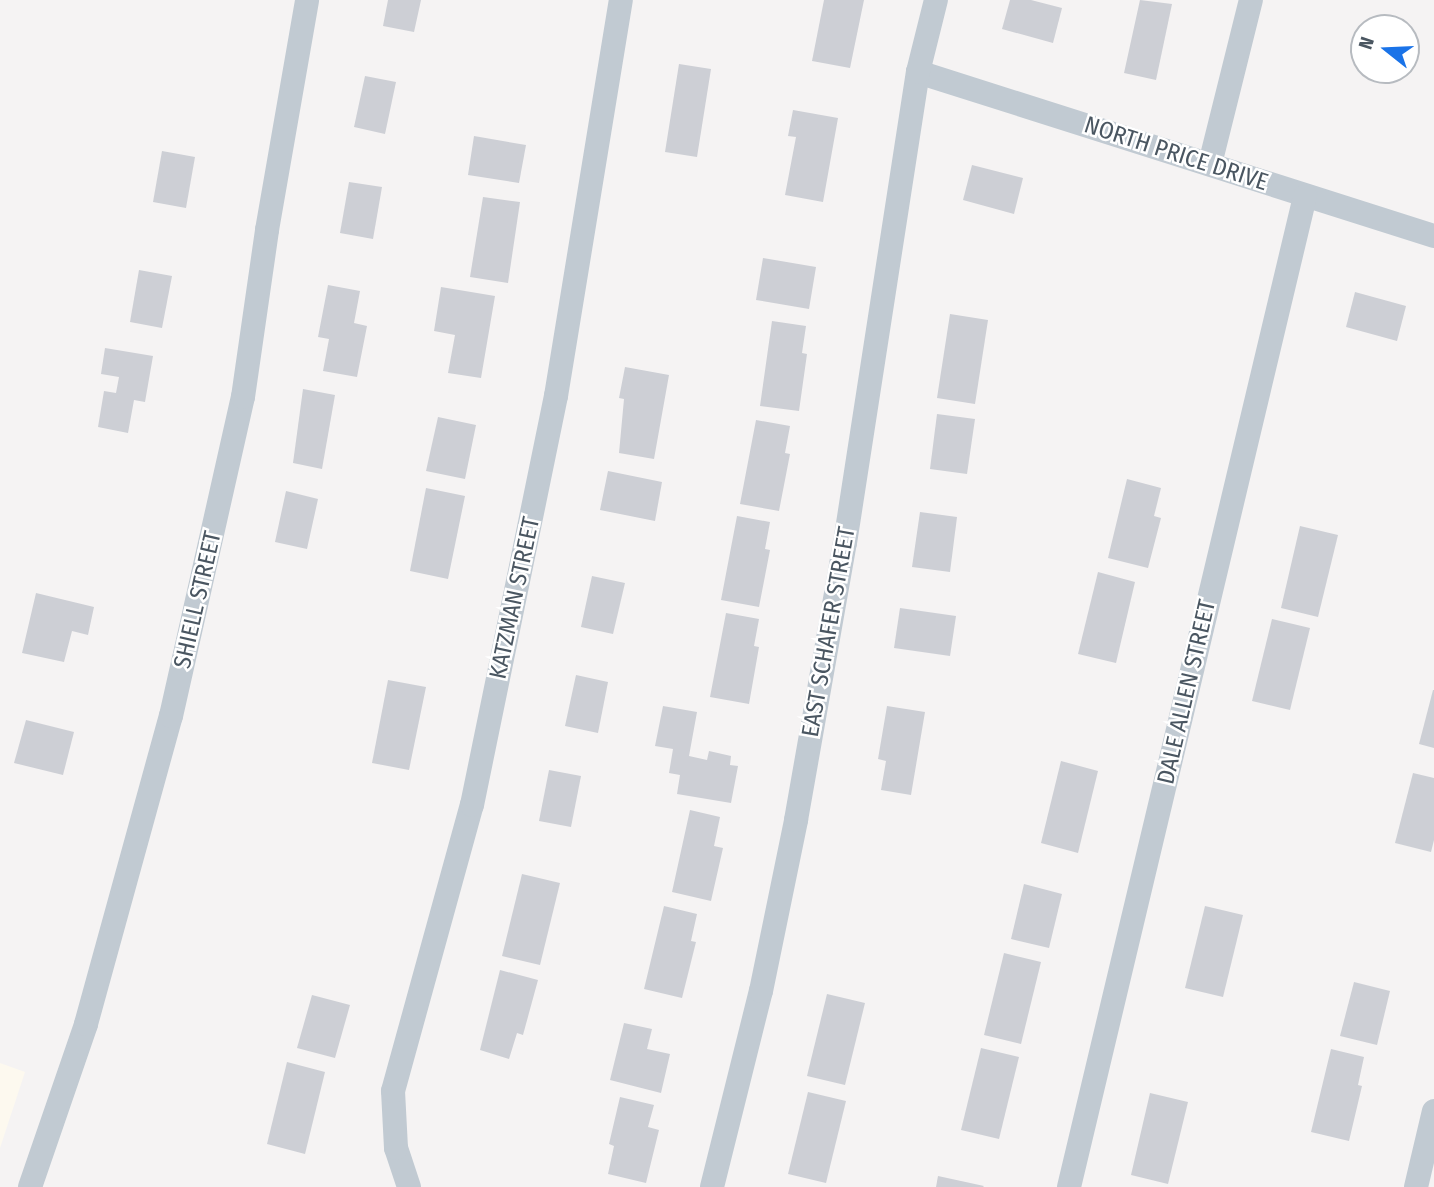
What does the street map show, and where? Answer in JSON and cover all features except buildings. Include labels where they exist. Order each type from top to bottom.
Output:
[{"type":"street","name":"SHIELL STREET","points":[[30,1187],[86,1024],[172,716],[243,397],[267,230],[307,0]]},
{"type":"street","name":"KATZMAN STREET","points":[[409,1187],[396,1148],[393,1091],[477,779],[555,396],[621,0]]},
{"type":"street","name":"EAST SCHAFER STREET","points":[[712,1187],[761,991],[796,820],[845,543],[918,72],[936,0]]},
{"type":"street","points":[[1210,164],[1251,0]]},
{"type":"street","name":"NORTH PRICE DRIVE","points":[[918,72],[1434,236]]},
{"type":"street","name":"DALE ALLEN STREET","points":[[1069,1187],[1305,196]]},
{"type":"street","points":[[1416,1187],[1434,1111]]},
{"type":"shaded area","points":[[0,1063],[25,1072],[0,1148]]}]
